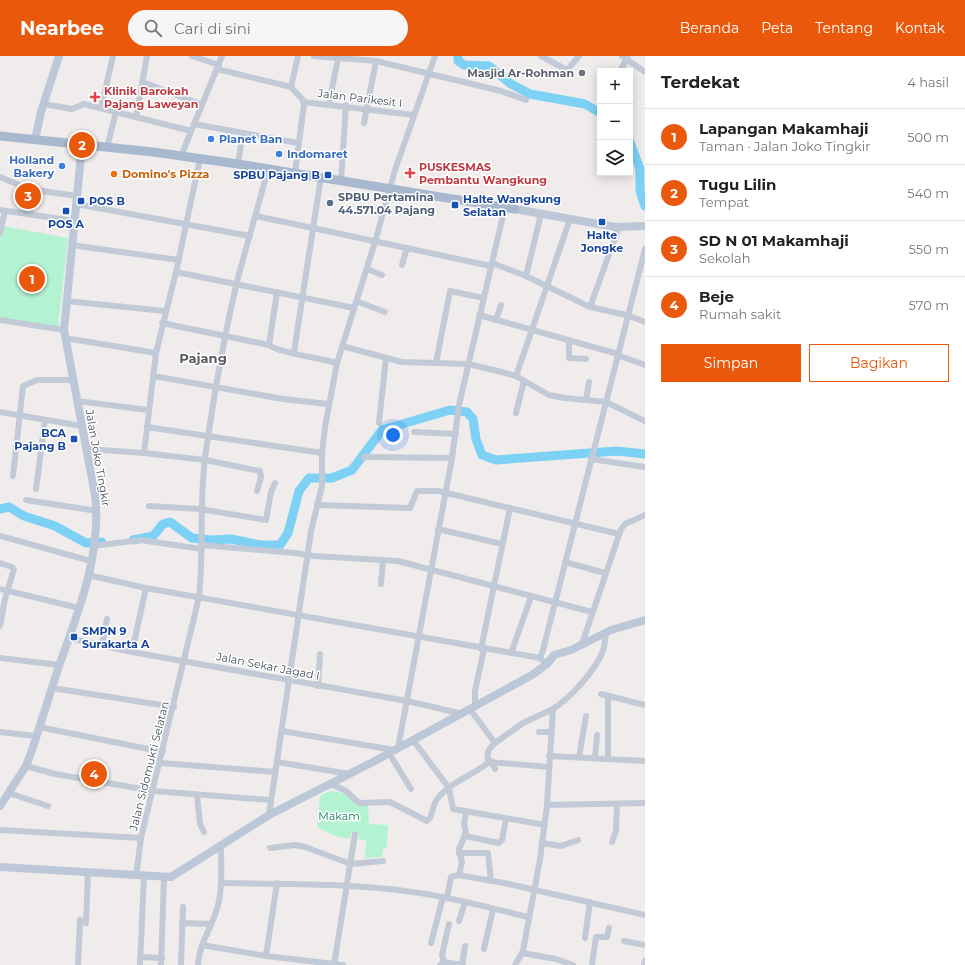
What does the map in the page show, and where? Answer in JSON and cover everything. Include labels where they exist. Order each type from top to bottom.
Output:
[{"type":"main road","points":[[35,140],[57,56]]},
{"type":"main road","points":[[0,136],[107,147],[238,164],[619,227],[645,227]]},
{"type":"main road","name":"Jalan Joko Tingkir","points":[[0,806],[26,766],[79,608],[88,575],[96,533],[97,511],[87,449],[64,334],[71,245],[82,145]]},
{"type":"main road","points":[[0,867],[142,877],[171,877],[269,815],[331,784],[397,747],[469,710],[532,675],[551,659],[606,632],[645,620]]},
{"type":"street","points":[[101,108],[113,56]]},
{"type":"street","points":[[136,117],[147,56]]},
{"type":"street","points":[[192,56],[218,67],[291,87],[303,102],[295,173]]},
{"type":"street","points":[[181,156],[222,56]]},
{"type":"street","points":[[291,87],[298,56]]},
{"type":"street","points":[[314,56],[376,61],[501,90],[526,100]]},
{"type":"street","points":[[269,815],[308,555],[322,486],[322,453],[328,404],[336,363],[376,242],[390,188],[435,56]]},
{"type":"street","points":[[541,56],[567,70],[579,56]]},
{"type":"street","points":[[621,68],[626,57],[645,72]]},
{"type":"street","points":[[329,103],[338,59]]},
{"type":"street","points":[[364,124],[376,61]]},
{"type":"street","points":[[143,82],[202,105]]},
{"type":"street","name":"Jalan Parikesit I","points":[[303,102],[329,103],[414,115]]},
{"type":"street","points":[[44,104],[72,109],[84,104],[191,131]]},
{"type":"street","points":[[341,180],[346,105]]},
{"type":"street","points":[[107,147],[116,112]]},
{"type":"street","points":[[194,124],[298,143]]},
{"type":"street","points":[[238,164],[243,133]]},
{"type":"street","points":[[144,453],[152,376],[156,353],[162,323],[179,260],[200,159]]},
{"type":"street","name":"Jalan Sidomukti Selatan","points":[[140,965],[142,877],[141,838],[161,763],[199,597],[201,545],[200,509],[205,460],[226,335],[237,284],[268,169]]},
{"type":"street","points":[[0,177],[29,189],[186,224],[250,236]]},
{"type":"street","points":[[294,352],[304,298],[321,177]]},
{"type":"street","points":[[411,789],[397,747],[407,701],[452,458],[459,405],[505,207]]},
{"type":"street","points":[[0,233],[2,211],[74,221]]},
{"type":"street","points":[[526,276],[541,214]]},
{"type":"street","points":[[256,216],[492,265],[526,276],[590,307],[627,315],[645,322]]},
{"type":"street","points":[[516,376],[570,219]]},
{"type":"street","points":[[590,307],[619,227]]},
{"type":"street","points":[[71,245],[179,260]]},
{"type":"street","points":[[402,264],[407,248]]},
{"type":"street","points":[[540,658],[645,249]]},
{"type":"street","points":[[367,269],[382,274]]},
{"type":"street","points":[[176,272],[304,298],[355,304],[385,312]]},
{"type":"street","points":[[436,363],[450,291],[484,298]]},
{"type":"street","points":[[269,345],[277,292]]},
{"type":"street","points":[[66,301],[165,311]]},
{"type":"street","points":[[496,320],[501,305]]},
{"type":"street","points":[[479,315],[533,329],[617,354],[645,365]]},
{"type":"street","points":[[0,320],[156,353]]},
{"type":"street","points":[[162,323],[226,335],[269,345],[278,350],[294,352],[336,363]]},
{"type":"street","points":[[569,340],[569,358],[586,359]]},
{"type":"street","points":[[342,346],[402,362],[468,364],[516,376],[549,395],[606,402],[645,421]]},
{"type":"street","points":[[379,423],[386,358]]},
{"type":"street","points":[[152,376],[283,399],[328,404]]},
{"type":"street","points":[[13,476],[24,385],[37,380],[73,380]]},
{"type":"street","points":[[516,413],[524,381]]},
{"type":"street","points":[[586,400],[589,382]]},
{"type":"street","points":[[77,401],[148,410]]},
{"type":"street","points":[[0,412],[82,426]]},
{"type":"street","points":[[36,489],[45,420]]},
{"type":"street","points":[[147,427],[322,453]]},
{"type":"street","points":[[414,432],[456,434]]},
{"type":"street","points":[[87,449],[144,453],[205,460],[260,471],[261,477],[257,491]]},
{"type":"street","points":[[364,457],[452,458]]},
{"type":"street","points":[[592,458],[645,467]]},
{"type":"street","points":[[149,506],[200,509],[266,520],[271,492],[275,483]]},
{"type":"street","points":[[317,505],[410,508],[418,491],[445,492],[620,534]]},
{"type":"street","points":[[26,500],[97,511]]},
{"type":"street","points":[[495,743],[469,710],[475,691],[493,586],[510,508]]},
{"type":"street","points":[[582,644],[605,573],[624,525],[645,515]]},
{"type":"street","points":[[438,529],[502,544]]},
{"type":"street","points":[[0,536],[91,561]]},
{"type":"street","points":[[93,545],[144,540],[407,563],[431,571],[592,612]]},
{"type":"street","points":[[381,584],[383,560]]},
{"type":"street","points":[[565,562],[605,573]]},
{"type":"street","points":[[0,563],[14,569],[7,591],[0,626]]},
{"type":"street","points":[[88,575],[146,588],[511,654],[551,659]]},
{"type":"street","points":[[132,652],[146,588]]},
{"type":"street","points":[[0,589],[79,608]]},
{"type":"street","points":[[511,654],[531,597]]},
{"type":"street","points":[[102,646],[107,619]]},
{"type":"street","points":[[495,769],[487,756],[488,751],[495,743],[523,724],[553,709],[570,696],[599,658],[604,647],[606,632]]},
{"type":"street","name":"Jalan Sekar Jagad I","points":[[69,638],[184,662],[407,701],[469,710]]},
{"type":"street","points":[[543,650],[551,659]]},
{"type":"street","points":[[318,686],[320,654]]},
{"type":"street","points":[[0,658],[59,665]]},
{"type":"street","points":[[52,688],[174,707]]},
{"type":"street","points":[[601,694],[645,705]]},
{"type":"street","points":[[608,696],[608,759]]},
{"type":"street","points":[[515,965],[522,953],[545,825],[553,709]]},
{"type":"street","points":[[579,757],[581,743],[584,736],[586,716]]},
{"type":"street","points":[[39,727],[163,752]]},
{"type":"street","points":[[282,731],[397,747]]},
{"type":"street","points":[[0,732],[36,736]]},
{"type":"street","points":[[539,732],[551,732]]},
{"type":"street","points":[[595,757],[597,735]]},
{"type":"street","points":[[413,740],[449,788],[452,808],[466,812],[545,825]]},
{"type":"street","points":[[549,756],[595,757],[645,761]]},
{"type":"street","points":[[331,784],[346,791],[360,803],[390,802],[425,821],[430,818],[437,798],[449,788],[477,772],[490,761],[549,767]]},
{"type":"street","points":[[277,762],[350,774]]},
{"type":"street","points":[[161,763],[275,772]]},
{"type":"street","points":[[26,766],[55,774],[154,791],[270,802],[279,810]]},
{"type":"street","points":[[9,793],[48,806]]},
{"type":"street","points":[[197,795],[200,824],[204,832]]},
{"type":"street","points":[[547,805],[645,803]]},
{"type":"street","points":[[612,842],[616,831],[617,804]]},
{"type":"street","points":[[459,875],[462,862],[459,848],[465,836],[466,812]]},
{"type":"street","points":[[465,836],[499,843],[502,840],[506,819]]},
{"type":"street","points":[[0,830],[141,838]]},
{"type":"street","points":[[334,964],[355,834]]},
{"type":"street","points":[[542,843],[561,846],[578,840]]},
{"type":"street","points":[[198,965],[202,945],[217,909],[221,883],[221,844]]},
{"type":"street","points":[[270,848],[289,845],[305,847],[351,864],[383,861]]},
{"type":"street","points":[[459,853],[488,853],[491,881]]},
{"type":"street","points":[[86,923],[88,873]]},
{"type":"street","points":[[431,943],[451,877],[459,875],[645,915]]},
{"type":"street","points":[[161,965],[165,877]]},
{"type":"street","points":[[221,883],[347,885],[398,890],[445,897],[528,917]]},
{"type":"street","points":[[266,956],[276,883]]},
{"type":"street","points":[[459,921],[465,902]]},
{"type":"street","points":[[584,938],[590,902]]},
{"type":"street","points":[[181,965],[183,906]]},
{"type":"street","points":[[484,949],[493,909]]},
{"type":"street","points":[[78,965],[80,920]]},
{"type":"street","points":[[182,923],[211,924]]},
{"type":"street","points":[[449,924],[442,955],[442,964],[463,965],[465,946]]},
{"type":"street","points":[[592,965],[596,937],[607,936],[609,928]]},
{"type":"street","points":[[624,941],[645,945]]},
{"type":"street","points":[[202,945],[266,956],[343,965]]},
{"type":"street","points":[[522,953],[563,961],[573,965]]},
{"type":"street","points":[[141,957],[162,958]]},
{"type":"street","points":[[644,965],[645,961]]},
{"type":"green space","points":[[3,226],[68,238],[58,327],[0,318],[0,240]]},
{"type":"green space","name":"Makam","points":[[330,791],[344,793],[350,799],[368,805],[369,824],[388,825],[387,847],[383,849],[382,857],[365,858],[366,840],[359,840],[358,831],[351,833],[350,839],[335,836],[317,827],[320,796]]},
{"type":"waterway","points":[[458,56],[458,61],[464,65],[489,66],[511,84],[530,94],[585,104],[597,111]]},
{"type":"waterway","points":[[633,150],[640,169],[640,191],[645,206]]},
{"type":"waterway","points":[[133,540],[153,536],[163,524],[170,522],[192,538],[211,540],[231,539],[260,545],[280,545],[288,533],[299,491],[309,478],[332,478],[352,470],[382,430],[450,410],[467,412],[473,419],[476,439],[482,455],[496,460],[617,451],[645,454]]},
{"type":"waterway","points":[[0,509],[9,507],[24,516],[55,526],[86,543],[102,542]]},
{"type":"place","name":"Masjid Ar-Rohman","points":[[582,73]]},
{"type":"place","name":"Klinik Barokah Pajang Laweyan","points":[[95,97]]},
{"type":"place","name":"Planet Ban","points":[[211,139]]},
{"type":"place","name":"Tugu Lilin","points":[[82,145]]},
{"type":"place","name":"Indomaret","points":[[279,154]]},
{"type":"place","name":"Holland Bakery","points":[[62,166]]},
{"type":"place","name":"PUSKESMAS Pembantu Wangkung","points":[[410,173]]},
{"type":"place","name":"Domino's Pizza","points":[[114,174]]},
{"type":"place","name":"SPBU Pajang B","points":[[328,175]]},
{"type":"place","name":"SD N 01 Makamhaji","points":[[28,196]]},
{"type":"place","name":"POS B","points":[[81,201]]},
{"type":"place","name":"SPBU Pertamina 44.571.04 Pajang","points":[[330,203]]},
{"type":"place","name":"Halte Wangkung Selatan","points":[[455,205]]},
{"type":"place","name":"POS A","points":[[66,211]]},
{"type":"place","name":"Halte Jongke","points":[[602,222]]},
{"type":"place","name":"Lapangan Makamhaji","points":[[32,279]]},
{"type":"place","name":"BCA Pajang B","points":[[74,439]]},
{"type":"place","name":"SMPN 9 Surakarta A","points":[[74,637]]},
{"type":"place","name":"Beje","points":[[94,774]]},
{"type":"district","name":"Pajang","points":[[203,358]]}]
